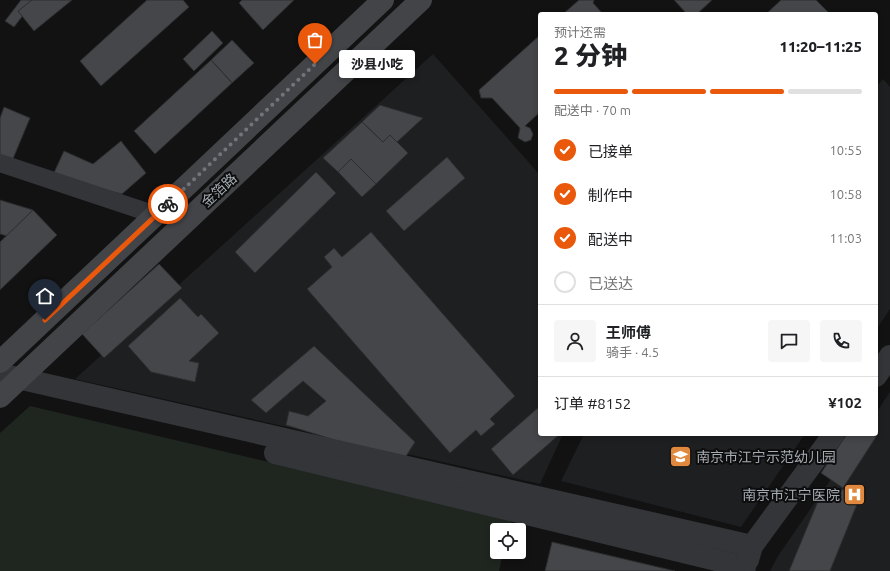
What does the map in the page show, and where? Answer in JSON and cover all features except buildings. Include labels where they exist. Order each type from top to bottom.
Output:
[{"type":"main road","name":"金箔路","points":[[0,362],[383,0]]},
{"type":"main road","name":"金箔路","points":[[6,385],[421,0]]},
{"type":"street","points":[[0,163],[156,214]]},
{"type":"street","points":[[878,373],[890,356]]},
{"type":"street","points":[[6,385],[747,561],[833,436]]},
{"type":"shaded area","points":[[433,54],[538,173],[538,436],[562,436],[540,484],[75,379]]},
{"type":"shaded area","points":[[883,79],[890,87],[890,309],[878,327],[878,85]]},
{"type":"shaded area","name":"南京市江宁医院","points":[[890,392],[890,571],[770,571],[778,556],[861,436],[878,436],[878,410]]},
{"type":"shaded area","points":[[30,406],[512,519],[511,523],[490,523],[490,559],[502,559],[499,571],[0,571],[0,433]]},
{"type":"shaded area","name":"南京市江宁示范幼儿园","points":[[583,436],[804,436],[741,527],[561,481]]},
{"type":"way so far","points":[[168,204],[315,64]]},
{"type":"place","name":"沙县小吃","points":[[315,64]]},
{"type":"place","name":"南京市江宁示范幼儿园","points":[[681,457]]},
{"type":"place","name":"南京市江宁医院","points":[[855,495]]},
{"type":"route","points":[[45,320],[168,204]]}]
